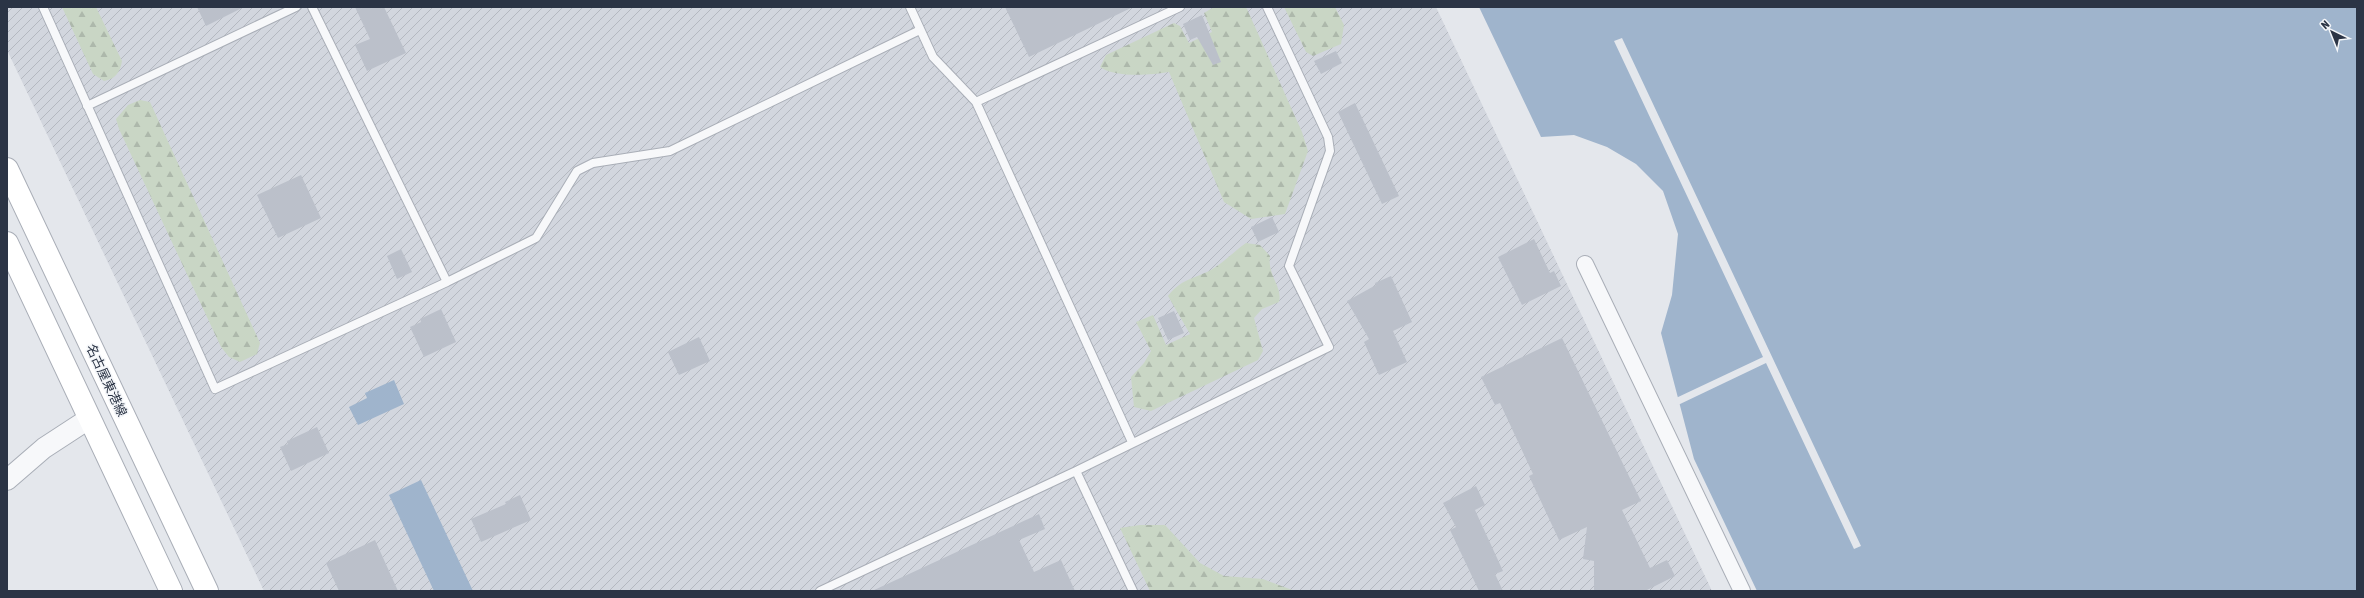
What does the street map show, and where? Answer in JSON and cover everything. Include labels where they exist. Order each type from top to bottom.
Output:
[{"type":"main road","name":"名古屋東港線","points":[[7,169],[208,591]]},
{"type":"main road","points":[[7,243],[171,591]]},
{"type":"street","points":[[1585,264],[1742,591]]},
{"type":"street","points":[[7,480],[44,448],[90,418]]},
{"type":"lane","points":[[43,7],[215,389],[447,282],[536,238],[577,171],[593,163],[670,151],[920,30]]},
{"type":"lane","points":[[87,106],[296,7]]},
{"type":"lane","points":[[312,7],[447,282]]},
{"type":"lane","points":[[910,7],[932,57],[976,102],[1132,442]]},
{"type":"lane","points":[[976,102],[1180,7]]},
{"type":"lane","points":[[820,591],[1076,471],[1132,442],[1328,347],[1289,266],[1330,151],[1328,137],[1266,7]]},
{"type":"lane","points":[[1076,471],[1133,591]]},
{"type":"shaded area","points":[[7,7],[1436,7],[1712,591],[264,591],[7,50]]},
{"type":"green space","points":[[62,7],[96,7],[122,61],[120,69],[114,77],[104,81],[93,74]]},
{"type":"green space","points":[[1214,7],[1245,7],[1247,9],[1302,132],[1308,151],[1285,214],[1251,219],[1224,202],[1169,72],[1133,75],[1115,73],[1100,67],[1106,55],[1174,23],[1180,26],[1189,43],[1212,32],[1204,13]]},
{"type":"green space","points":[[1284,7],[1335,7],[1344,25],[1341,44],[1313,56],[1306,52]]},
{"type":"green space","points":[[140,100],[150,102],[260,343],[257,354],[240,362],[229,357],[221,347],[119,129],[116,119],[128,105]]},
{"type":"green space","points":[[1246,243],[1260,245],[1270,256],[1271,269],[1280,296],[1279,302],[1262,309],[1254,318],[1263,351],[1258,360],[1151,411],[1134,407],[1131,377],[1144,363],[1151,351],[1136,322],[1153,315],[1166,345],[1190,334],[1168,296],[1179,285],[1210,270]]},
{"type":"green space","points":[[1140,525],[1165,525],[1200,563],[1224,576],[1263,579],[1295,591],[1150,591],[1120,528]]},
{"type":"water","points":[[1479,7],[2357,7],[2357,591],[1757,591],[1694,459],[1661,333],[1672,295],[1678,234],[1663,191],[1636,164],[1607,147],[1574,135],[1541,137]]},
{"type":"water","points":[[394,380],[404,404],[358,425],[349,407],[367,398],[365,393]]},
{"type":"water","points":[[421,480],[473,591],[434,591],[389,495]]},
{"type":"pier","points":[[1622,38],[1861,546],[1854,549],[1766,363],[1678,405],[1676,398],[1763,357],[1614,41]]},
{"type":"building","points":[[197,7],[244,7],[206,26]]},
{"type":"building","points":[[355,7],[384,7],[406,53],[367,71],[355,45],[370,39]]},
{"type":"building","points":[[1005,7],[1133,7],[1029,57]]},
{"type":"building","points":[[1202,15],[1221,62],[1213,65],[1197,37],[1190,40],[1183,24]]},
{"type":"building","points":[[1336,51],[1342,63],[1321,74],[1314,61]]},
{"type":"building","points":[[1355,103],[1399,196],[1382,204],[1338,112]]},
{"type":"building","points":[[301,175],[321,218],[278,238],[257,195]]},
{"type":"building","points":[[1272,217],[1279,232],[1258,242],[1251,227]]},
{"type":"building","points":[[1534,239],[1550,273],[1554,271],[1561,286],[1522,305],[1498,257]]},
{"type":"building","points":[[401,249],[412,272],[397,279],[387,256]]},
{"type":"building","points":[[1391,276],[1412,322],[1393,331],[1407,362],[1379,375],[1364,342],[1369,339],[1347,301],[1376,285],[1375,283]]},
{"type":"building","points":[[441,309],[456,342],[424,357],[410,327],[421,322],[420,319]]},
{"type":"building","points":[[1174,311],[1184,333],[1168,340],[1158,318]]},
{"type":"building","points":[[699,337],[710,361],[679,375],[668,352]]},
{"type":"building","points":[[1562,338],[1641,501],[1622,510],[1650,568],[1667,560],[1675,576],[1645,591],[1594,591],[1594,561],[1583,559],[1587,527],[1559,540],[1529,476],[1533,474],[1500,403],[1495,405],[1481,377]]},
{"type":"building","points":[[317,427],[329,453],[291,471],[280,447],[288,444],[287,441]]},
{"type":"building","points":[[1476,486],[1485,505],[1475,510],[1503,571],[1495,574],[1503,591],[1479,591],[1450,530],[1456,527],[1443,503]]},
{"type":"building","points":[[520,495],[531,520],[481,542],[471,519],[506,504],[505,502]]},
{"type":"building","points":[[1039,514],[1045,529],[1019,540],[1034,572],[1061,560],[1075,591],[872,591]]},
{"type":"building","points":[[375,540],[398,591],[339,591],[326,563]]}]
